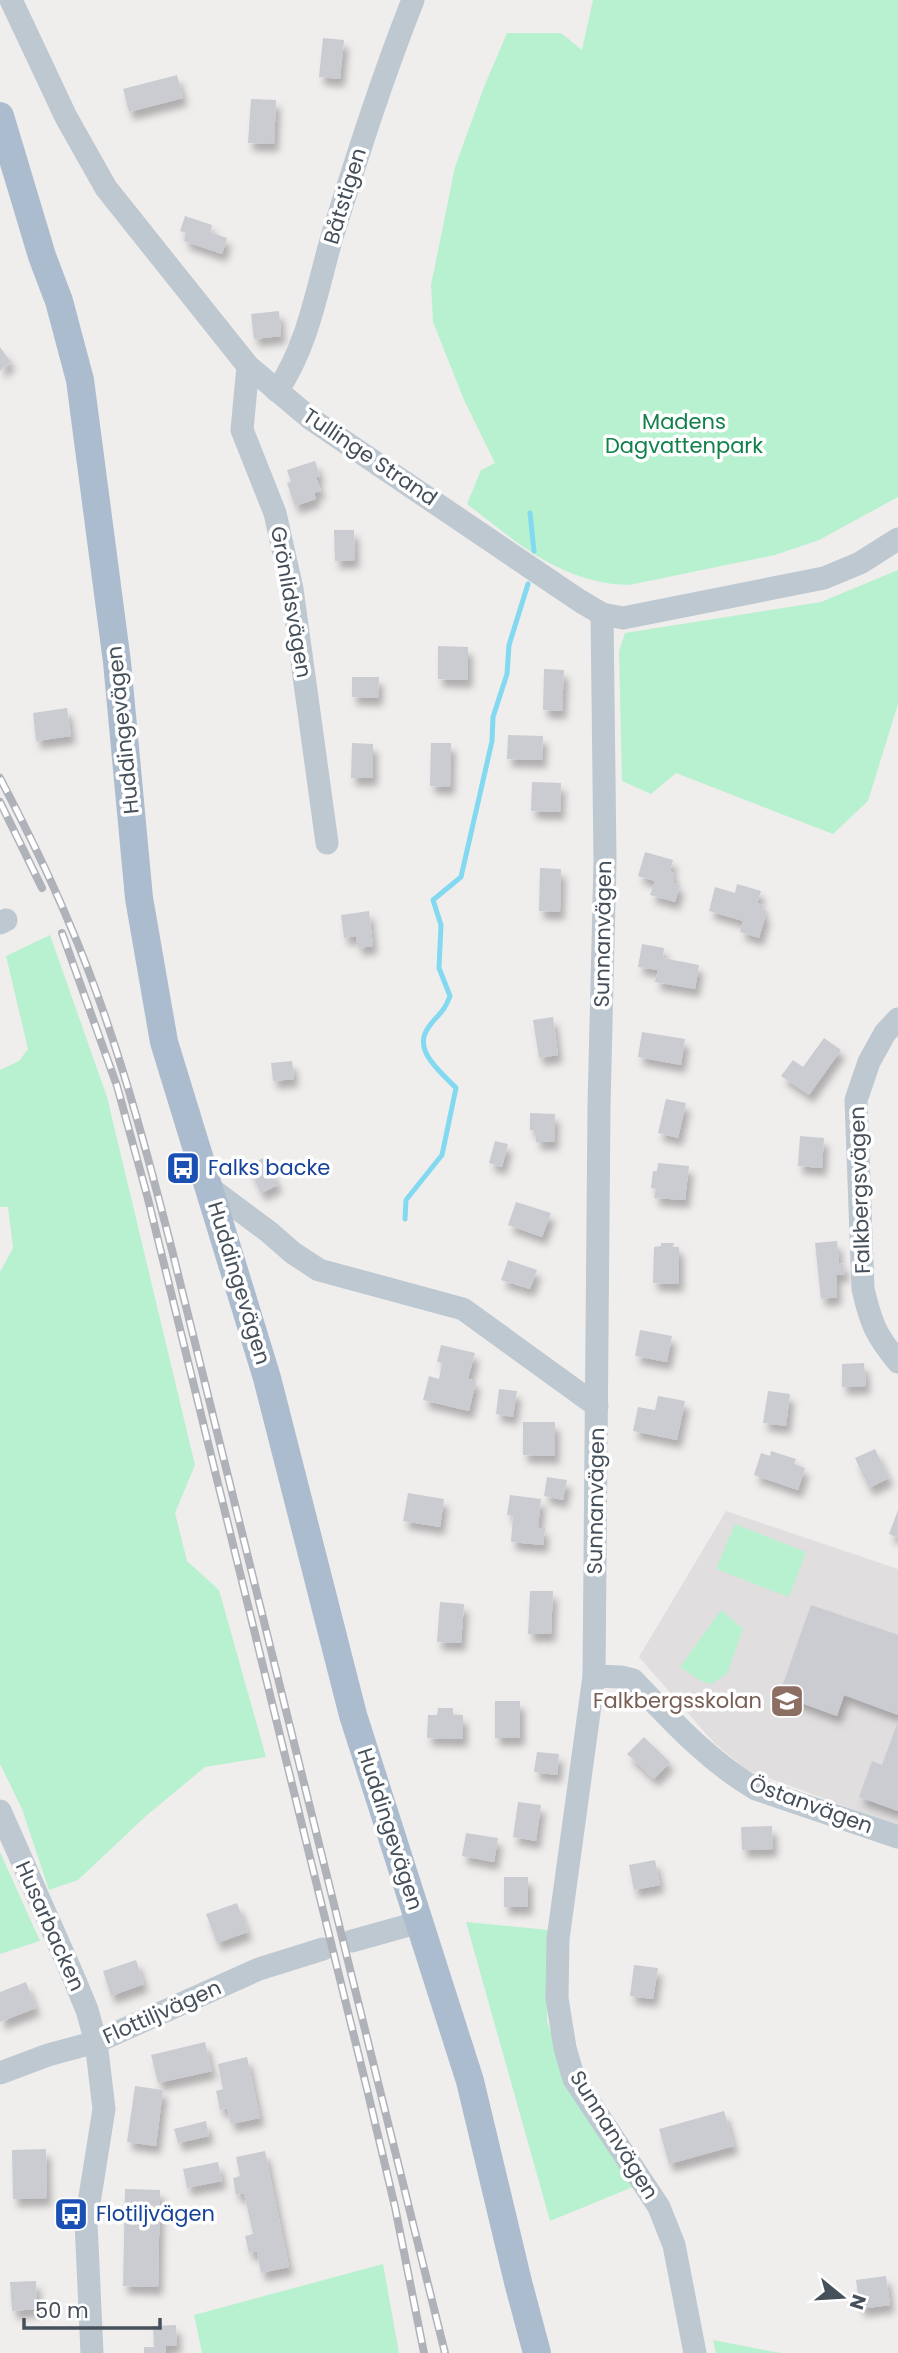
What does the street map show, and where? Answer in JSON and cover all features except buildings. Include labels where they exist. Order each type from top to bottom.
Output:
[{"type":"main road","name":"Huddingevägen","points":[[0,116],[42,256],[60,301],[80,380],[117,662],[139,898],[172,1073],[267,1378],[353,1715],[470,2081],[517,2282],[537,2353]]},
{"type":"street","name":"Tullinge Strand","points":[[11,0],[65,117],[106,188],[248,366],[311,419],[580,601],[603,614],[623,618],[824,578],[860,563],[898,539]]},
{"type":"street","name":"Båtstigen","points":[[277,391],[289,374],[304,339],[378,89],[413,0]]},
{"type":"street","name":"Grönlidsvägen","points":[[248,366],[242,430],[275,513],[292,589],[327,844]]},
{"type":"street","name":"Sunnanvägen","points":[[603,614],[605,860],[594,1676],[558,1939],[557,1998],[565,2048],[575,2079],[659,2207],[674,2245],[695,2353]]},
{"type":"street","name":"Falkbergsvägen","points":[[898,1019],[885,1033],[869,1062],[856,1101],[863,1289],[870,1319],[880,1340],[898,1362]]},
{"type":"street","points":[[210,1188],[318,1270],[463,1310],[597,1406]]},
{"type":"street","name":"Östanvägen","points":[[594,1676],[634,1680],[691,1741],[756,1789],[898,1837]]},
{"type":"street","name":"Husarbacken","points":[[0,1811],[73,1976],[96,2042],[104,2109],[86,2222],[92,2353]]},
{"type":"street","points":[[352,1941],[420,1922]]},
{"type":"street","name":"Flottiljvägen","points":[[0,2073],[48,2055],[96,2042],[258,1969],[323,1949]]},
{"type":"shaded area","name":"Falkbergsskolan","points":[[726,1511],[898,1569],[898,1826],[747,1770],[715,1744],[639,1657]]},
{"type":"green space","name":"Madens Dagvattenpark","points":[[593,0],[898,0],[898,497],[819,540],[775,555],[629,585],[605,583],[561,569],[523,546],[467,504],[481,470],[495,463],[464,400],[433,322],[431,285],[455,167],[507,33],[561,33],[582,50]]},
{"type":"green space","points":[[898,570],[898,704],[868,801],[833,834],[676,773],[651,794],[622,781],[619,651],[625,633],[821,602]]},
{"type":"green space","points":[[50,935],[107,1097],[195,1465],[175,1513],[187,1561],[219,1590],[266,1757],[205,1767],[146,1816],[78,1880],[49,1890],[22,1809],[0,1764],[0,1272],[13,1248],[8,1207],[0,1207],[0,1070],[19,1061],[28,1049],[6,956]]},
{"type":"green space","points":[[735,1524],[806,1552],[789,1597],[716,1569]]},
{"type":"green space","points":[[721,1610],[743,1629],[727,1674],[711,1684],[701,1681],[680,1667]]},
{"type":"green space","points":[[0,1852],[40,1941],[0,1954]]},
{"type":"green space","points":[[466,1922],[550,1930],[547,2021],[570,2087],[633,2187],[550,2221]]},
{"type":"green space","points":[[383,2264],[399,2353],[202,2353],[194,2315]]},
{"type":"green space","points":[[713,2340],[780,2353],[716,2353]]},
{"type":"waterway","points":[[530,513],[534,551]]},
{"type":"waterway","points":[[405,1219],[406,1200],[442,1155],[456,1088],[431,1061],[424,1045],[428,1028],[443,1011],[450,996],[439,968],[441,925],[433,900],[461,877],[492,741],[493,717],[507,674],[509,645],[528,584]]},
{"type":"railway","points":[[0,778],[43,865],[84,959],[114,1042],[139,1126],[445,2353]]},
{"type":"railway","points":[[0,802],[42,888]]},
{"type":"railway","points":[[62,933],[117,1086],[148,1199],[367,2089],[395,2207],[424,2353]]},
{"type":"place","name":"Falks backe","points":[[183,1168]]},
{"type":"place","name":"Falkbergsskolan","points":[[787,1701]]},
{"type":"place","name":"Flotiljvägen","points":[[71,2214]]}]
